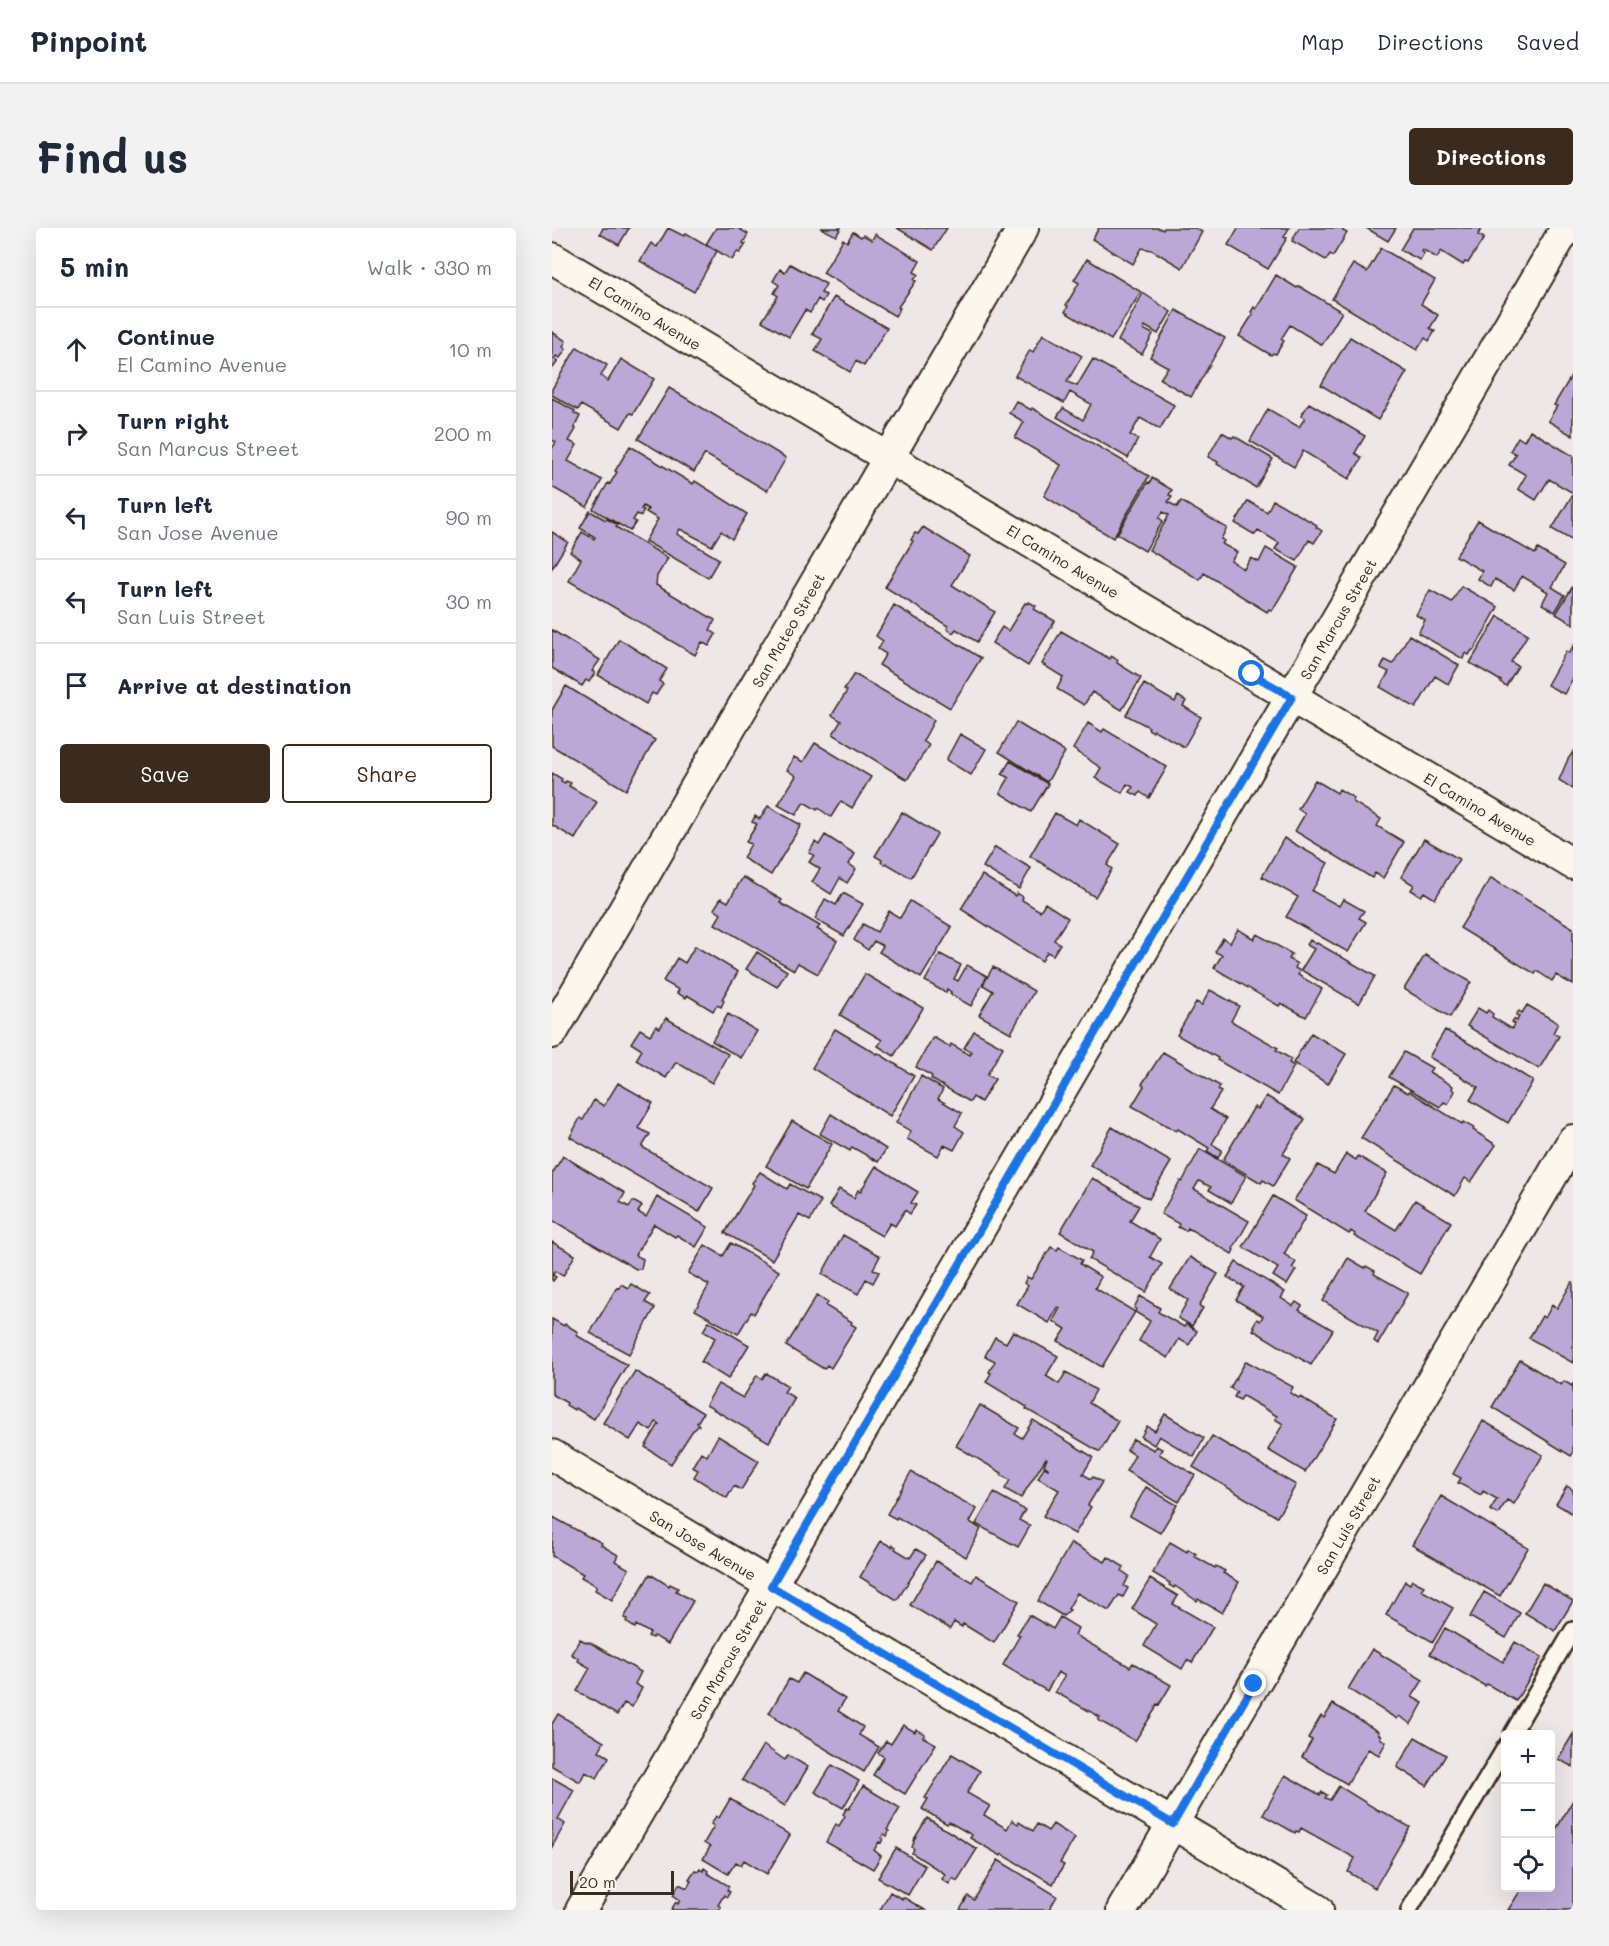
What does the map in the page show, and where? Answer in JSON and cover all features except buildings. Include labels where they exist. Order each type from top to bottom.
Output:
[{"type":"street","name":"San Mateo Street","points":[[552,1033],[1023,228]]},
{"type":"street","name":"San Marcus Street","points":[[581,1910],[1566,228]]},
{"type":"street","name":"El Camino Avenue","points":[[552,258],[1573,864]]},
{"type":"street","name":"San Luis Street","points":[[1122,1910],[1573,1140]]},
{"type":"street","name":"San Jose Avenue","points":[[552,1455],[1318,1910]]},
{"type":"lane","points":[[1514,1730],[1573,1630]]},
{"type":"lane","points":[[1409,1910],[1501,1754]]},
{"type":"route","points":[[1252,674],[1292,697],[771,1586],[1173,1824],[1254,1684]]}]
